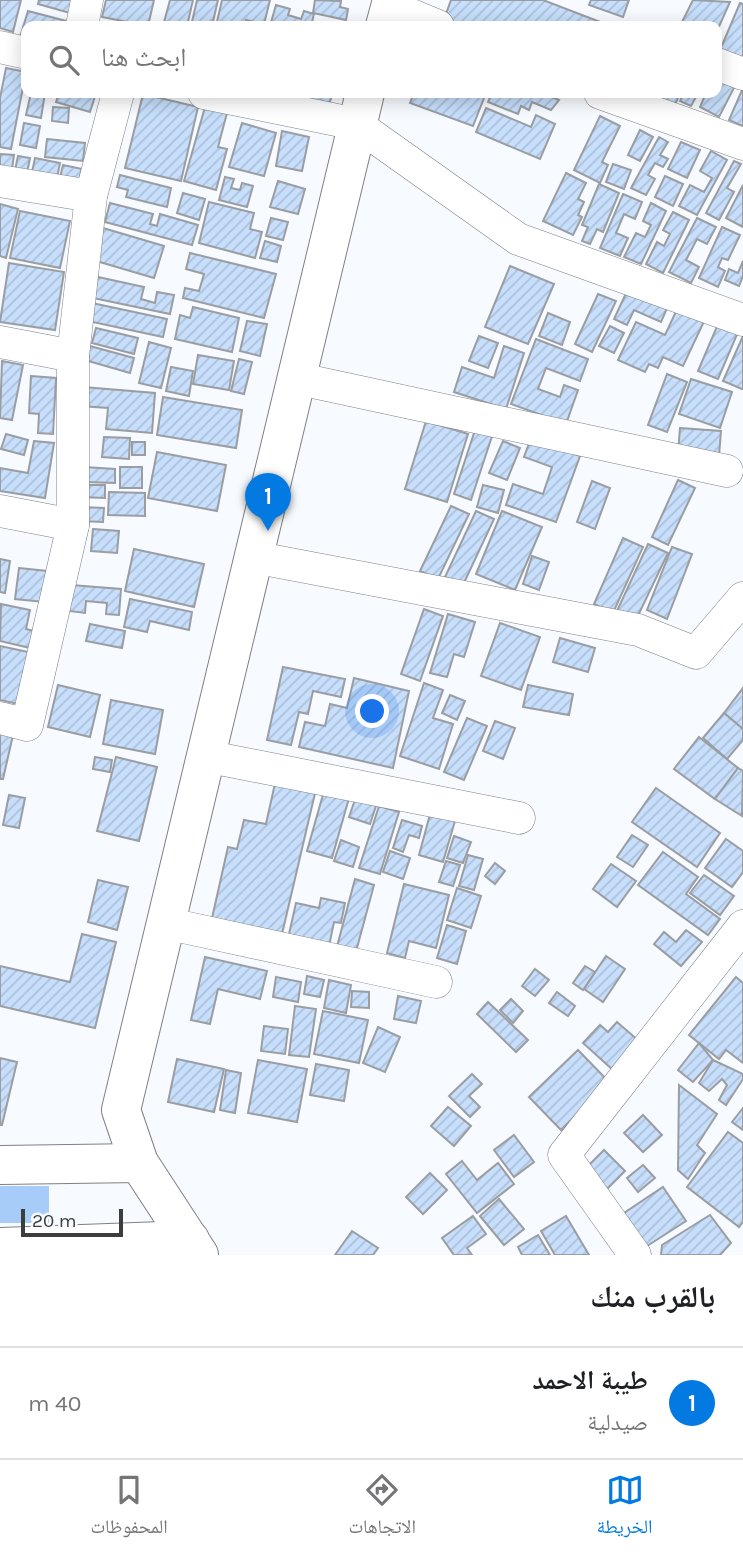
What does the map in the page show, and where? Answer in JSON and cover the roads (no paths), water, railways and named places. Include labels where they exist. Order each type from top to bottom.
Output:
[{"type":"main road","points":[[194,1248],[139,1163],[121,1110],[360,108]]},
{"type":"main road","points":[[0,1164],[139,1163]]},
{"type":"main road","points":[[0,1247],[194,1248]]},
{"type":"street","points":[[83,21],[87,0]]},
{"type":"street","points":[[389,11],[422,21]]},
{"type":"street","points":[[0,47],[21,52]]},
{"type":"street","points":[[722,66],[743,74]]},
{"type":"street","points":[[0,719],[27,725],[73,525],[73,356],[91,196],[117,98]]},
{"type":"street","points":[[256,98],[360,108],[517,239],[743,320]]},
{"type":"street","points":[[614,98],[743,144]]},
{"type":"street","points":[[0,181],[91,196]]},
{"type":"street","points":[[0,342],[73,356]]},
{"type":"street","points":[[295,378],[727,471]]},
{"type":"street","points":[[0,511],[73,525]]},
{"type":"street","points":[[253,557],[638,630],[696,653],[743,598]]},
{"type":"street","points":[[205,756],[519,818]]},
{"type":"street","points":[[165,923],[436,982]]},
{"type":"street","points":[[635,1255],[564,1155],[743,926]]},
{"type":"place","name":"طيبة الاحمد","points":[[268,531]]}]
